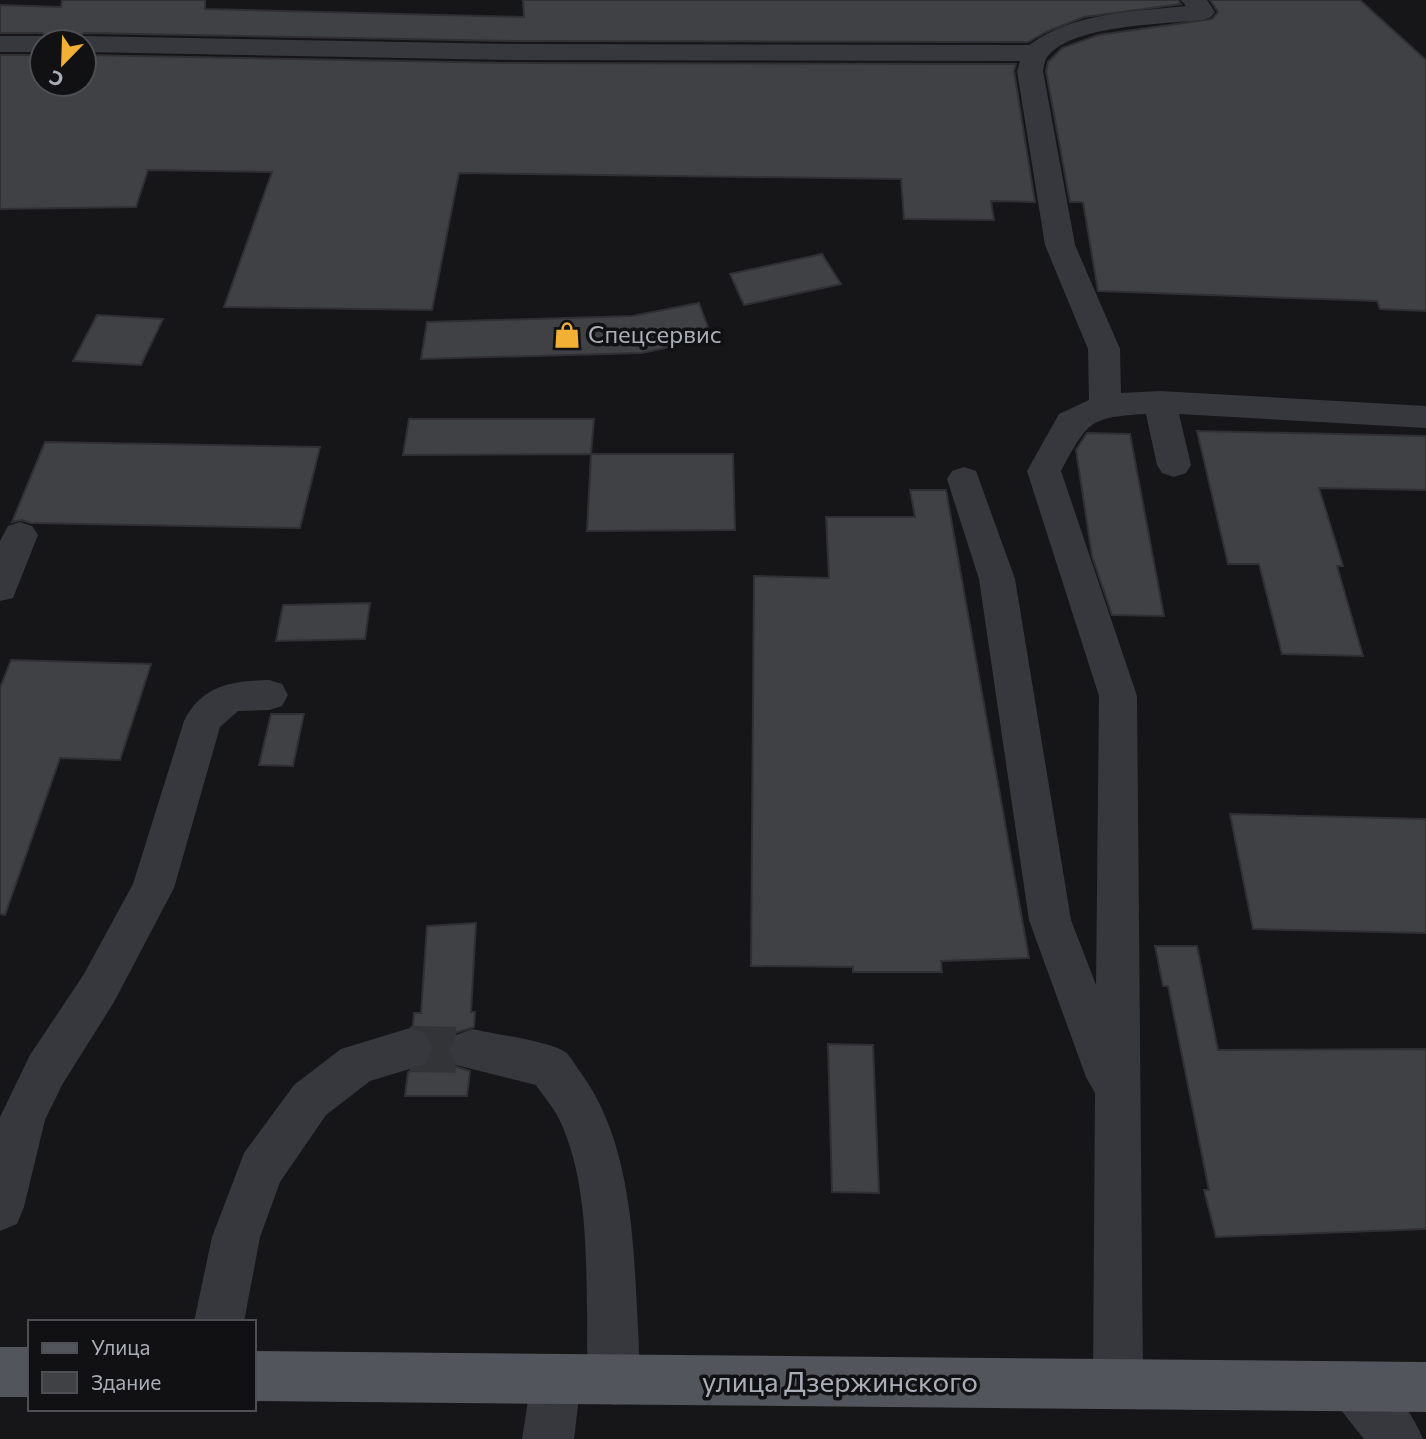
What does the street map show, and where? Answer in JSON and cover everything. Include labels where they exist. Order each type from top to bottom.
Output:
[{"type":"main road","points":[[0,1372],[28,1372]]},
{"type":"main road","name":"улица Дзержинского","points":[[256,1376],[556,1381],[1426,1387]]},
{"type":"street","points":[[98,44],[529,52],[1035,53],[1057,37],[1094,24],[1202,12],[1194,0]]},
{"type":"street","points":[[0,44],[28,44]]},
{"type":"street","points":[[1035,53],[1030,71],[1060,245],[1104,349],[1105,405]]},
{"type":"street","points":[[1160,402],[1174,465]]},
{"type":"street","points":[[1118,1383],[1118,696],[1044,471],[1071,422],[1105,405],[1160,402],[1426,417]]},
{"type":"street","points":[[964,479],[997,579],[1050,920],[1118,1098]]},
{"type":"street","points":[[0,589],[20,535]]},
{"type":"street","points":[[0,1207],[12,1116],[46,1070],[99,988],[153,888],[203,721],[217,703],[230,696],[269,695]]},
{"type":"street","points":[[219,1320],[236,1237],[261,1169],[310,1100],[357,1064],[410,1049]]},
{"type":"street","points":[[472,1050],[550,1067],[581,1115],[603,1196],[611,1280],[614,1380]]},
{"type":"street","points":[[548,1439],[556,1381]]},
{"type":"street","points":[[1354,1386],[1397,1439]]},
{"type":"building","points":[[62,0],[205,0],[205,9],[524,17],[523,0],[1178,0],[1181,4],[1084,17],[1028,42],[515,41],[98,33],[98,28],[28,28],[28,33],[0,33],[0,5],[61,7]]},
{"type":"building","points":[[1210,0],[1360,0],[1426,60],[1426,311],[1380,309],[1377,301],[1098,291],[1083,202],[1070,202],[1046,71],[1048,62],[1062,48],[1098,35],[1212,19],[1218,12]]},
{"type":"building","points":[[0,55],[28,55],[28,98],[98,98],[98,55],[515,63],[1016,64],[1014,71],[1035,202],[991,201],[994,220],[904,219],[901,179],[459,173],[432,310],[224,307],[272,172],[148,170],[136,207],[0,209]]},
{"type":"building","points":[[822,254],[841,284],[744,305],[730,274]]},
{"type":"building","points":[[699,303],[712,338],[642,353],[421,359],[427,322],[632,316]]},
{"type":"building","points":[[97,315],[163,319],[141,365],[73,361]]},
{"type":"building","points":[[409,419],[594,419],[591,454],[403,455]]},
{"type":"building","points":[[1197,431],[1426,436],[1426,490],[1319,488],[1343,566],[1337,566],[1363,656],[1282,654],[1259,564],[1228,564]]},
{"type":"building","points":[[1087,433],[1130,434],[1164,616],[1112,615],[1092,556],[1076,450]]},
{"type":"building","points":[[45,442],[320,447],[300,528],[31,523],[21,520],[12,522]]},
{"type":"building","points":[[591,454],[733,454],[735,530],[587,531]]},
{"type":"building","points":[[910,490],[946,490],[1029,958],[941,961],[942,972],[853,972],[853,967],[751,966],[754,576],[829,578],[826,517],[915,517]]},
{"type":"building","points":[[370,603],[365,639],[276,641],[283,605]]},
{"type":"building","points":[[11,660],[151,664],[120,760],[60,758],[5,915],[0,914],[0,688]]},
{"type":"building","points":[[271,714],[304,714],[293,766],[259,765]]},
{"type":"building","points":[[1230,814],[1426,819],[1426,933],[1253,929]]},
{"type":"building","points":[[476,923],[471,1012],[475,1012],[474,1027],[455,1033],[448,1049],[454,1066],[470,1071],[467,1096],[405,1096],[408,1072],[427,1067],[434,1050],[428,1033],[413,1026],[414,1013],[421,1013],[427,926]]},
{"type":"building","points":[[1155,946],[1197,946],[1218,1050],[1426,1049],[1426,1229],[1216,1237],[1204,1190],[1209,1190],[1168,986],[1163,986]]},
{"type":"building","points":[[828,1044],[873,1045],[879,1193],[832,1192]]},
{"type":"tunnel","points":[[410,1049],[472,1050]]},
{"type":"place","name":"Спецсервис","points":[[567,335]]}]
